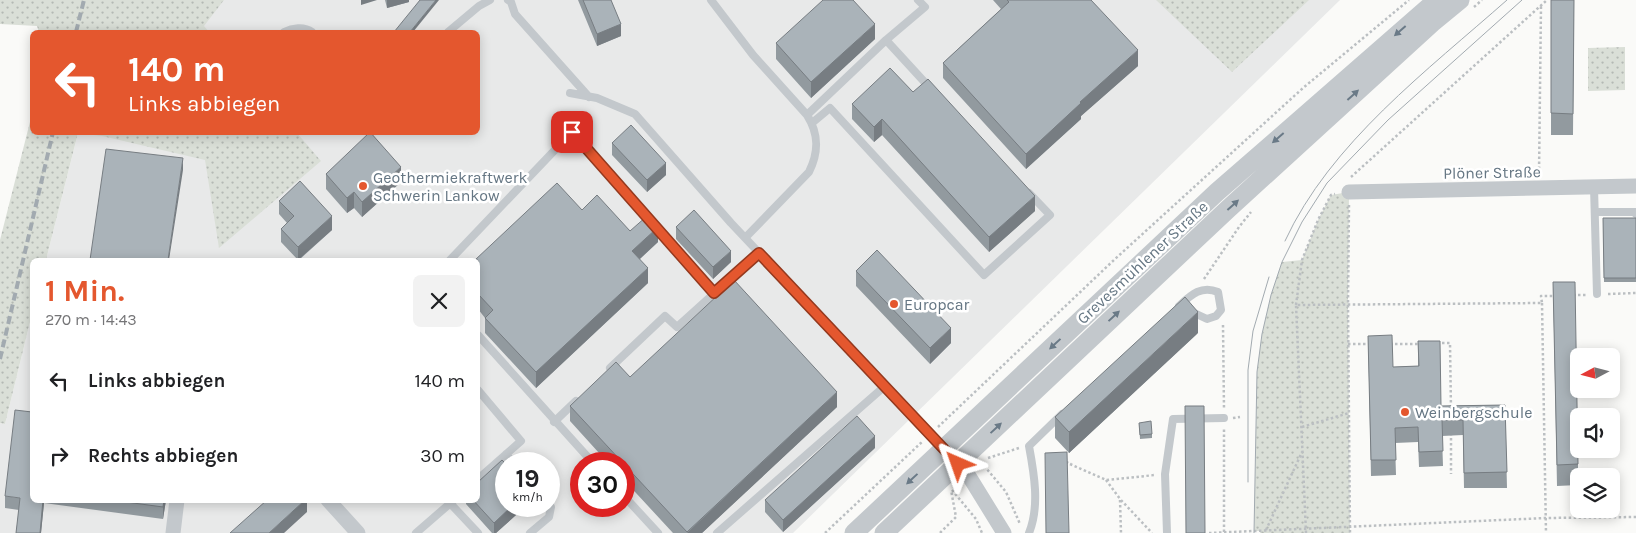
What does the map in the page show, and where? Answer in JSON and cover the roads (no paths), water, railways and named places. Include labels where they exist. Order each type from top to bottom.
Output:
[{"type":"street","name":"Grevesmühlener Straße","points":[[854,533],[1217,192],[1437,0]]},
{"type":"street","name":"Grevesmühlener Straße","points":[[884,533],[1219,217],[1424,30],[1465,5]]},
{"type":"street","name":"Plöner Straße","points":[[1343,191],[1636,186]]},
{"type":"street","points":[[944,449],[967,473],[1004,533]]},
{"type":"street","points":[[173,533],[177,503]]},
{"type":"street","points":[[331,503],[358,533]]},
{"type":"lane","points":[[450,30],[479,6],[490,0]]},
{"type":"lane","points":[[508,0],[511,2],[515,14],[589,97]]},
{"type":"lane","points":[[711,0],[753,55],[807,115],[812,123],[817,148],[815,161],[809,172],[745,238]]},
{"type":"lane","points":[[807,115],[886,40],[925,7],[918,0]]},
{"type":"lane","points":[[290,30],[296,28],[308,30]]},
{"type":"lane","points":[[886,40],[938,96]]},
{"type":"lane","points":[[570,93],[597,98],[635,114],[745,238],[944,449]]},
{"type":"lane","points":[[812,123],[830,108],[984,275],[1050,215],[1024,187]]},
{"type":"lane","points":[[452,258],[572,132],[714,293]]},
{"type":"lane","points":[[1594,187],[1597,294]]},
{"type":"lane","points":[[1595,212],[1636,212],[1636,214]]},
{"type":"lane","points":[[603,375],[665,316],[677,328],[759,253]]},
{"type":"lane","points":[[1206,288],[1218,292],[1221,304],[1216,316],[1207,319],[1191,311],[1175,310],[1196,291],[1206,288]]},
{"type":"lane","points":[[480,337],[583,452]]},
{"type":"lane","points":[[717,533],[885,386]]},
{"type":"lane","points":[[480,392],[521,441],[508,452]]},
{"type":"lane","points":[[554,422],[582,395]]},
{"type":"lane","points":[[1026,531],[1034,520],[1034,470],[1029,446],[1065,412]]},
{"type":"lane","points":[[1167,533],[1165,474],[1173,419],[1224,418]]},
{"type":"lane","points":[[480,477],[495,464]]},
{"type":"lane","points":[[416,533],[448,503]]},
{"type":"lane","points":[[452,503],[478,533]]},
{"type":"lane","points":[[635,508],[658,533]]},
{"type":"lane","points":[[530,533],[549,517]]},
{"type":"tram line","points":[[1285,241],[1304,205],[1354,140],[1414,81],[1507,0]]},
{"type":"tram line","points":[[1254,533],[1257,372],[1262,334],[1271,295],[1282,262],[1302,222],[1327,183],[1388,120],[1522,0]]},
{"type":"tram line","points":[[1248,482],[1248,370],[1253,331],[1269,277]]},
{"type":"railway","points":[[76,30],[84,0]]},
{"type":"railway","points":[[0,359],[52,135]]},
{"type":"place","name":"Geothermiekraftwerk Schwerin Lankow","points":[[363,186]]},
{"type":"place","name":"Europcar","points":[[894,304]]},
{"type":"place","name":"Weinbergschule","points":[[1405,412]]}]
